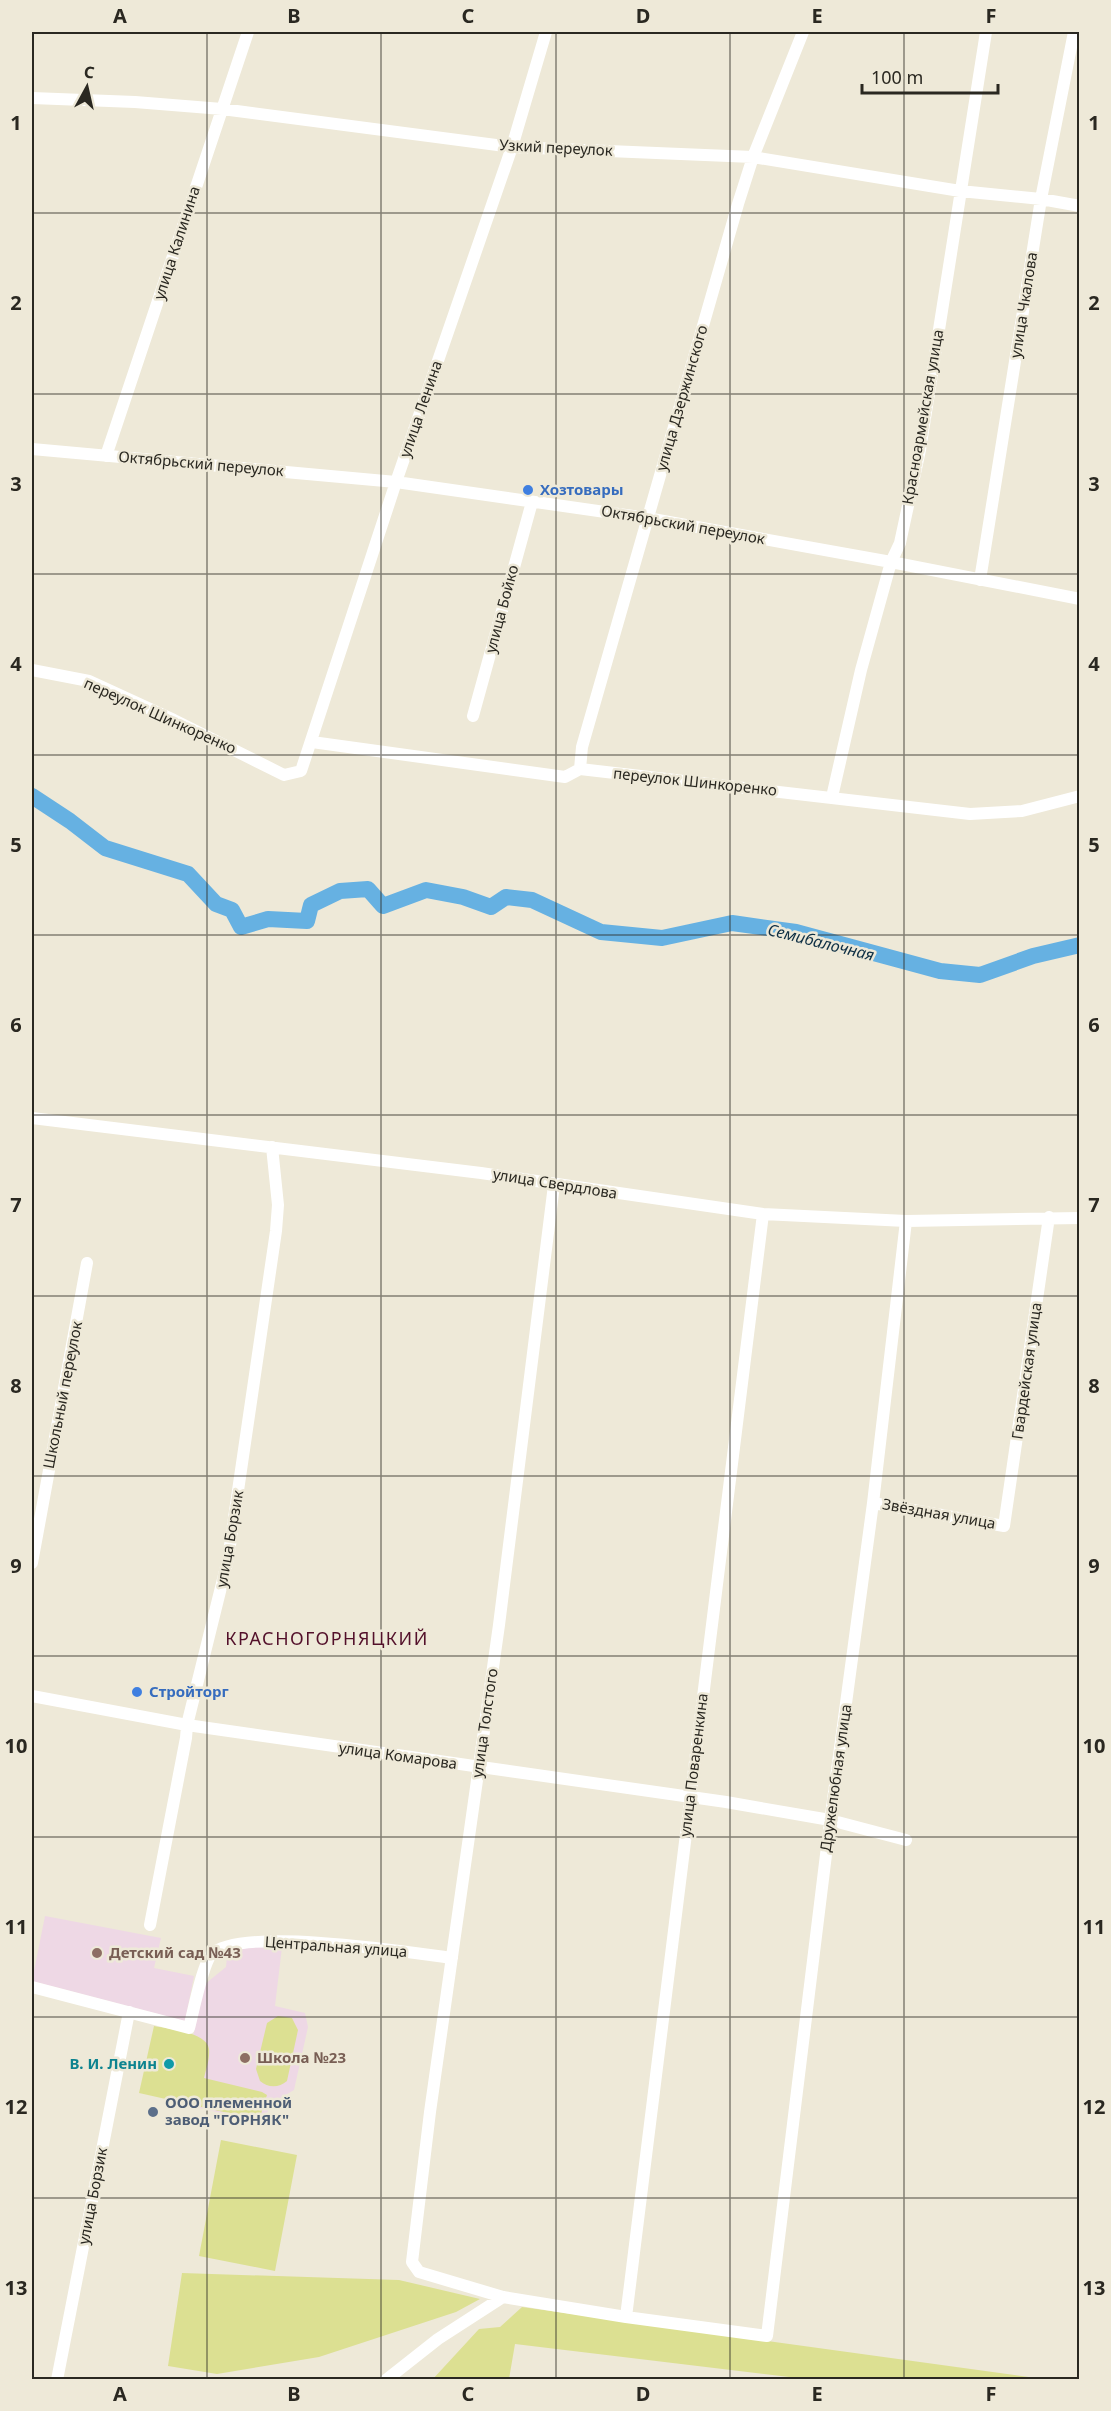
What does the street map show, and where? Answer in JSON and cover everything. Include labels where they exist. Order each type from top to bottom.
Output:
[{"type":"street","name":"улица Калинина","points":[[106,456],[248,32]]},
{"type":"street","name":"улица Ленина","points":[[284,775],[301,771],[312,742],[396,483],[512,147],[546,32]]},
{"type":"street","name":"улица Дзержинского","points":[[580,769],[582,747],[738,204],[753,157],[803,32]]},
{"type":"street","name":"Красноармейская улица","points":[[832,797],[861,670],[891,562],[900,543],[920,450],[986,32]]},
{"type":"street","name":"улица Чкалова","points":[[980,580],[1041,200],[1074,32]]},
{"type":"street","name":"Узкий переулок","points":[[32,98],[135,102],[222,110],[512,147],[753,157],[960,191],[1080,206]]},
{"type":"street","name":"Октябрьский переулок","points":[[32,449],[396,483],[647,518],[1080,599]]},
{"type":"street","name":"улица Бойко","points":[[473,716],[532,502]]},
{"type":"street","name":"переулок Шинкоренко","points":[[32,670],[89,681],[284,775]]},
{"type":"street","name":"переулок Шинкоренко","points":[[312,742],[565,777],[580,769],[970,813],[1022,811],[1080,796]]},
{"type":"street","name":"улица Свердлова","points":[[32,1118],[481,1173],[763,1214],[906,1221],[1080,1218]]},
{"type":"street","name":"улица Борзик","points":[[150,1925],[187,1725],[223,1585],[237,1505],[276,1231],[278,1205],[272,1147]]},
{"type":"street","name":"улица Толстого","points":[[502,2297],[419,2272],[412,2262],[430,2112],[499,1625],[554,1185]]},
{"type":"street","name":"улица Поваренкина","points":[[626,2317],[763,1214]]},
{"type":"street","name":"Гвардейская улица","points":[[1004,1526],[1049,1217]]},
{"type":"street","name":"Дружелюбная улица","points":[[626,2317],[767,2336],[830,1820],[873,1503],[906,1221]]},
{"type":"street","name":"Школьный переулок","points":[[32,1563],[87,1263]]},
{"type":"street","name":"Звёздная улица","points":[[873,1503],[1004,1526]]},
{"type":"street","name":"улица Комарова","points":[[32,1696],[187,1725],[690,1797],[830,1820],[906,1840]]},
{"type":"street","name":"Центральная улица","points":[[32,1987],[189,2028],[209,1955],[220,1947],[233,1943],[313,1942],[390,1949],[452,1958]]},
{"type":"street","name":"улица Борзик","points":[[57,2379],[129,2012]]},
{"type":"street","points":[[386,2379],[438,2339],[502,2297],[626,2317]]},
{"type":"shaded area","name":"Детский сад №43","points":[[45,1916],[161,1938],[154,1968],[194,1976],[185,2021],[32,1981]]},
{"type":"shaded area","name":"Школа №23","points":[[228,1946],[282,1947],[275,2006],[305,2013],[308,2027],[294,2090],[270,2104],[264,2123],[178,2103],[205,1984],[226,1967]]},
{"type":"green space","points":[[278,2016],[292,2018],[298,2030],[287,2081],[274,2086],[260,2081],[256,2069],[267,2023]]},
{"type":"green space","points":[[154,2026],[186,2032],[207,2043],[209,2056],[204,2078],[267,2095],[259,2120],[139,2093]]},
{"type":"green space","points":[[221,2140],[297,2155],[275,2271],[199,2256]]},
{"type":"green space","points":[[182,2273],[399,2280],[480,2299],[456,2312],[319,2357],[217,2374],[168,2366]]},
{"type":"green space","points":[[522,2307],[1043,2379],[806,2379],[515,2344],[509,2379],[432,2380],[479,2329],[500,2327]]},
{"type":"waterway","name":"Семибалочная","points":[[32,796],[105,848],[188,874],[216,904],[232,910],[241,927],[268,919],[307,921],[311,905],[340,891],[368,889],[383,906],[426,890],[463,897],[491,907],[506,897],[532,900],[601,932],[662,938],[732,923],[796,932],[940,971],[980,975],[1033,956],[1080,945]]},
{"type":"place","name":"Хозтовары","points":[[528,490]]},
{"type":"place","name":"Стройторг","points":[[137,1692]]},
{"type":"place","name":"Детский сад №43","points":[[97,1953]]},
{"type":"place","name":"Школа №23","points":[[245,2058]]},
{"type":"place","name":"В. И. Ленин","points":[[169,2064]]},
{"type":"place","name":"ООО племенной завод \"ГОРНЯК\"","points":[[153,2112]]},
{"type":"district","name":"КРАСНОГОРНЯЦКИЙ","points":[[327,1639]]}]
